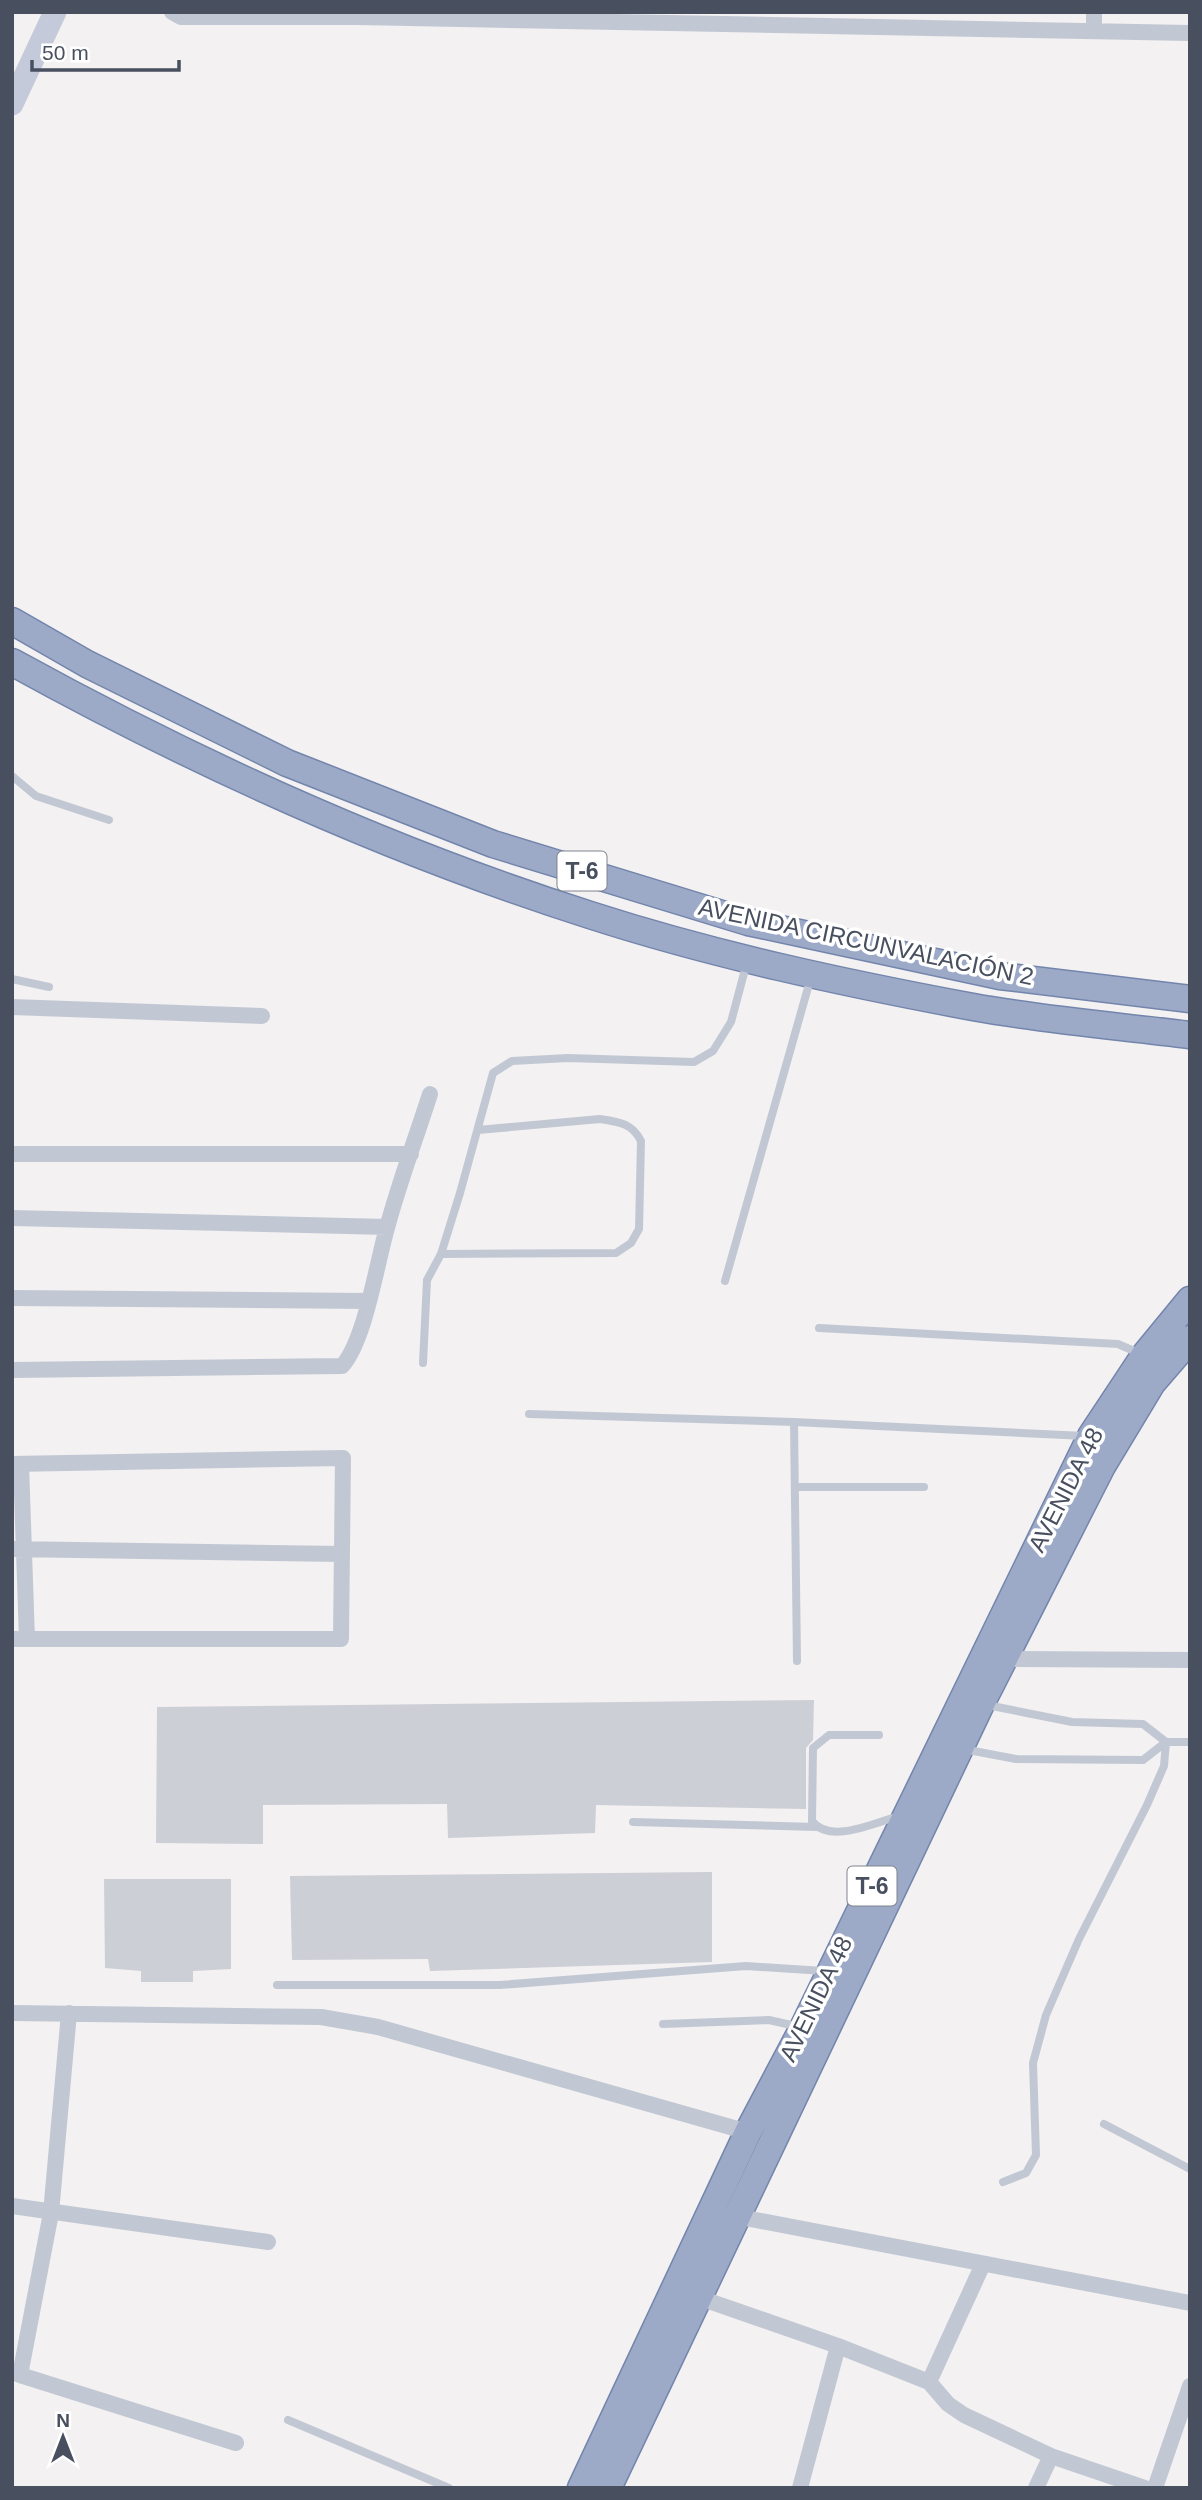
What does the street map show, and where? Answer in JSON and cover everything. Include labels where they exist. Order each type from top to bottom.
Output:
[{"type":"highway","name":"AVENIDA CIRCUNVALACIÓN 2","points":[[12,621],[87,664],[287,763],[493,844],[748,922],[1000,976],[1190,999]]},
{"type":"highway","name":"AVENIDA CIRCUNVALACIÓN 2","points":[[13,665],[118,721],[258,788],[423,856],[591,916],[748,959],[976,1008],[1190,1035]]},
{"type":"highway","name":"AVENIDA 48","points":[[581,2488],[748,2133],[831,1972],[1091,1436],[1144,1356],[1190,1300]]},
{"type":"highway","name":"AVENIDA 48","points":[[608,2488],[735,2216],[981,1704],[1102,1466],[1152,1383],[1190,1339]]},
{"type":"main road","points":[[12,104],[55,12]]},
{"type":"street","points":[[172,12],[181,17],[358,15],[1190,33]]},
{"type":"street","points":[[1094,12],[1094,30]]},
{"type":"street","points":[[12,1007],[262,1016]]},
{"type":"street","points":[[12,1370],[342,1366],[349,1355],[369,1301],[387,1227],[430,1094]]},
{"type":"street","points":[[12,1154],[411,1154]]},
{"type":"street","points":[[12,1218],[387,1227]]},
{"type":"street","points":[[12,1298],[369,1301]]},
{"type":"street","points":[[343,1458],[341,1639],[20,1639],[19,1549],[17,1464],[343,1458]]},
{"type":"street","points":[[19,1549],[342,1554]]},
{"type":"street","points":[[1006,1659],[1190,1660]]},
{"type":"street","points":[[12,2013],[321,2017],[378,2027],[748,2133]]},
{"type":"street","points":[[69,2013],[51,2213],[16,2374],[236,2443]]},
{"type":"street","points":[[12,2206],[268,2242]]},
{"type":"street","points":[[735,2216],[1190,2303]]},
{"type":"street","points":[[929,2382],[983,2264]]},
{"type":"street","points":[[697,2297],[838,2346],[929,2382],[948,2404],[964,2415],[1051,2456],[1145,2488]]},
{"type":"street","points":[[800,2488],[838,2346]]},
{"type":"street","points":[[1155,2488],[1190,2386]]},
{"type":"street","points":[[1036,2488],[1051,2456]]},
{"type":"lane","points":[[12,776],[36,796],[108,820]]},
{"type":"lane","points":[[423,1363],[427,1280],[440,1254],[493,1073],[512,1061],[568,1058],[694,1062],[713,1051],[731,1022],[748,959]]},
{"type":"lane","points":[[725,1281],[812,974]]},
{"type":"lane","points":[[12,979],[49,987]]},
{"type":"lane","points":[[440,1254],[617,1253],[631,1243],[639,1229],[641,1141],[635,1129],[620,1122],[600,1119],[478,1130]]},
{"type":"lane","points":[[819,1328],[1118,1344],[1144,1356]]},
{"type":"lane","points":[[529,1414],[794,1422],[1091,1436]]},
{"type":"lane","points":[[794,1422],[797,1486],[797,1661]]},
{"type":"lane","points":[[797,1486],[924,1487]]},
{"type":"lane","points":[[981,1704],[1072,1722],[1143,1724],[1166,1742],[1190,1742]]},
{"type":"lane","points":[[879,1735],[829,1735],[813,1748],[812,1821],[825,1832],[837,1832],[906,1815]]},
{"type":"lane","points":[[961,1749],[1016,1759],[1143,1760],[1166,1742]]},
{"type":"lane","points":[[1003,2182],[1026,2173],[1036,2155],[1033,2063],[1046,2015],[1079,1939],[1147,1805],[1164,1766],[1166,1742]]},
{"type":"lane","points":[[634,1822],[817,1827]]},
{"type":"lane","points":[[277,1985],[500,1985],[746,1966],[831,1972]]},
{"type":"lane","points":[[663,2024],[769,2020],[803,2028]]},
{"type":"lane","points":[[1104,2124],[1190,2169]]},
{"type":"lane","points":[[288,2420],[449,2488]]},
{"type":"building","points":[[814,1700],[813,1740],[806,1748],[806,1809],[596,1805],[595,1833],[448,1838],[447,1804],[263,1805],[263,1844],[156,1843],[157,1707]]},
{"type":"building","points":[[712,1872],[712,1962],[430,1971],[428,1959],[292,1960],[290,1876]]},
{"type":"building","points":[[104,1879],[231,1879],[231,1969],[193,1971],[193,1982],[141,1982],[141,1971],[105,1968]]}]
